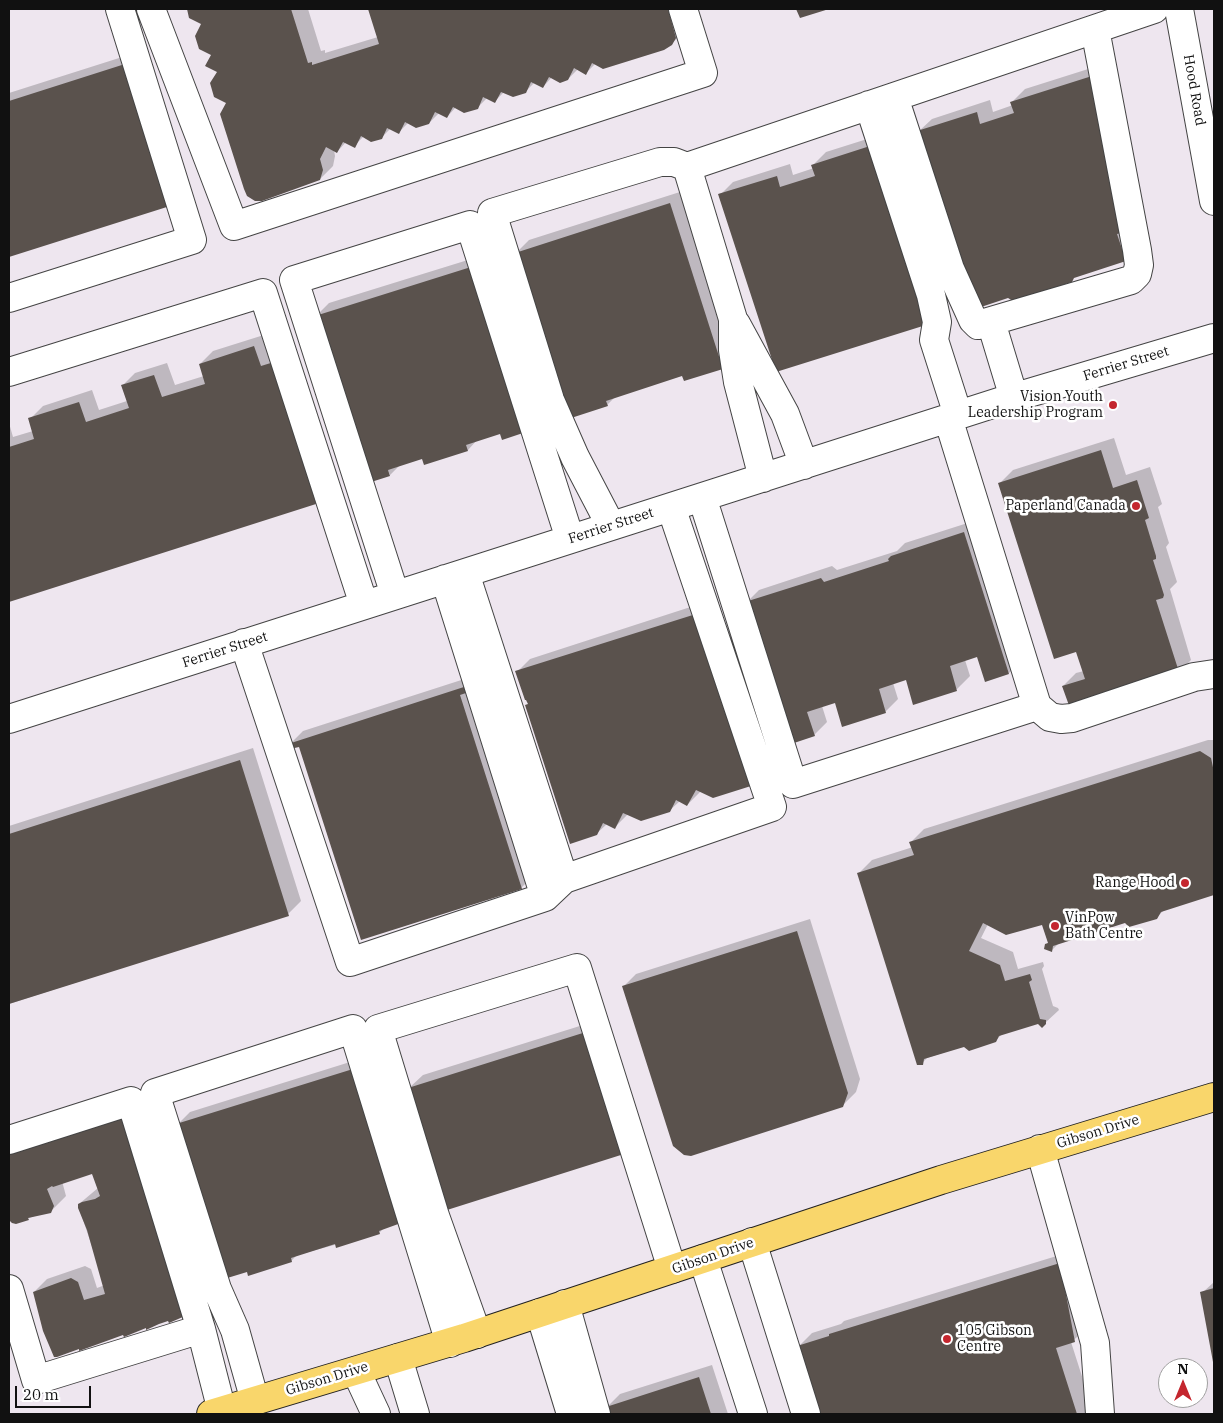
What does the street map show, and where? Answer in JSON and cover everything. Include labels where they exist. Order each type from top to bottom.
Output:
[{"type":"main road","name":"Gibson Drive","points":[[234,1409],[478,1334],[941,1180],[1214,1097]]},
{"type":"street","points":[[9,298],[192,240],[120,9]]},
{"type":"street","points":[[150,9],[234,226],[703,73],[682,9]]},
{"type":"street","points":[[395,595],[294,280],[660,162],[674,162],[687,167],[1154,9]]},
{"type":"street","name":"Hood Road","points":[[1179,9],[1214,200]]},
{"type":"street","points":[[882,101],[950,269],[973,320],[978,325],[1131,280],[1137,274],[1139,265],[1137,250],[1095,29]]},
{"type":"street","points":[[882,101],[931,295],[937,322],[934,340],[953,417],[1037,706],[1050,717],[1072,718],[1194,677],[1214,674]]},
{"type":"street","points":[[687,167],[733,319],[785,414],[804,465]]},
{"type":"street","points":[[481,219],[550,400],[575,458],[611,526]]},
{"type":"street","points":[[481,219],[570,539]]},
{"type":"street","points":[[9,372],[263,293],[364,605]]},
{"type":"street","points":[[733,319],[733,350],[738,382],[763,478]]},
{"type":"street","points":[[991,322],[1014,398]]},
{"type":"street","name":"Ferrier Street","points":[[9,719],[953,417],[1214,338]]},
{"type":"street","points":[[702,497],[792,784],[1037,706]]},
{"type":"street","points":[[244,643],[350,962],[772,807],[671,507]]},
{"type":"street","points":[[455,576],[554,888]]},
{"type":"street","points":[[478,1334],[435,1216],[378,1029],[577,968],[672,1269]]},
{"type":"street","points":[[234,1409],[234,1325],[216,1289],[155,1093],[353,1029],[450,1343]]},
{"type":"street","points":[[9,1140],[131,1101],[200,1329],[234,1409]]},
{"type":"street","points":[[1040,1150],[1095,1343],[1100,1414]]},
{"type":"street","points":[[752,1242],[806,1414]]},
{"type":"street","points":[[703,1259],[753,1414]]},
{"type":"street","points":[[9,1289],[36,1380],[200,1329]]},
{"type":"street","points":[[552,1309],[571,1414]]},
{"type":"street","points":[[552,1309],[596,1414]]},
{"type":"street","points":[[398,1358],[415,1414]]},
{"type":"street","points":[[356,1371],[376,1414]]},
{"type":"shaded area","points":[[9,9],[1214,9],[1214,1414],[9,1414]]},
{"type":"building","points":[[187,9],[291,9],[308,63],[312,62],[312,65],[379,44],[368,9],[668,9],[676,38],[672,45],[664,50],[603,69],[592,63],[586,75],[574,68],[568,80],[560,83],[549,77],[543,88],[531,82],[526,93],[513,97],[501,92],[495,103],[483,97],[478,109],[464,113],[453,107],[447,118],[435,112],[429,124],[416,128],[405,122],[399,134],[387,128],[382,139],[371,142],[361,136],[355,148],[343,142],[337,153],[326,147],[320,159],[323,170],[320,180],[262,201],[255,201],[247,196],[244,189],[220,114],[226,103],[214,97],[210,83],[217,72],[205,66],[211,55],[199,49],[195,36],[201,24],[189,18]]},
{"type":"building","points":[[796,9],[829,9],[800,18]]},
{"type":"building","points":[[125,64],[170,206],[9,257],[9,101]]},
{"type":"building","points":[[1092,76],[1121,233],[1117,234],[1126,261],[1074,278],[1072,282],[1013,301],[1008,298],[975,309],[917,131],[977,112],[980,124],[1014,113],[1010,102]]},
{"type":"building","points":[[870,146],[926,325],[776,372],[718,194],[777,176],[780,187],[815,176],[811,165]]},
{"type":"building","points":[[670,203],[723,369],[684,381],[682,376],[606,401],[608,406],[568,419],[515,253]]},
{"type":"building","points":[[471,267],[523,433],[502,440],[500,434],[466,445],[468,451],[424,465],[422,459],[388,470],[390,476],[368,483],[315,316]]},
{"type":"building","points":[[254,346],[261,366],[274,362],[316,504],[9,602],[9,447],[34,439],[28,418],[79,402],[86,422],[129,408],[121,385],[154,375],[162,397],[205,384],[199,364]]},
{"type":"building","points":[[1101,450],[1113,488],[1137,480],[1149,518],[1145,520],[1156,556],[1156,559],[1153,560],[1164,595],[1163,598],[1156,600],[1179,672],[1071,711],[1062,686],[1085,679],[1076,652],[1054,659],[998,483]]},
{"type":"building","points":[[964,532],[1009,674],[985,682],[977,657],[950,666],[957,691],[913,705],[906,680],[879,689],[886,713],[842,727],[835,703],[807,712],[815,736],[791,744],[745,602],[821,578],[824,582],[889,561],[888,559],[891,556]]},
{"type":"building","points":[[696,614],[751,786],[713,798],[696,790],[687,806],[676,800],[670,812],[641,821],[623,813],[615,829],[603,823],[597,835],[570,844],[525,705],[528,704],[515,671]]},
{"type":"building","points":[[467,686],[469,692],[460,695],[522,889],[361,940],[299,747],[290,749],[288,744]]},
{"type":"building","points":[[1200,751],[1211,758],[1214,772],[1214,895],[1161,912],[1157,919],[1129,927],[1125,923],[1053,946],[1052,952],[1044,949],[1045,944],[1048,943],[1042,925],[1006,935],[983,923],[969,951],[1000,965],[1005,981],[1030,974],[1032,980],[1029,982],[1040,1019],[1046,1020],[1046,1024],[1042,1028],[1038,1024],[999,1036],[996,1042],[969,1051],[964,1047],[924,1059],[923,1065],[917,1065],[857,873],[914,855],[909,842]]},
{"type":"building","points":[[240,760],[289,916],[9,1004],[9,834]]},
{"type":"building","points":[[797,931],[848,1093],[843,1107],[691,1156],[684,1155],[673,1146],[622,986]]},
{"type":"building","points":[[586,1032],[624,1154],[447,1210],[408,1088]]},
{"type":"building","points":[[353,1069],[401,1223],[379,1231],[380,1234],[336,1248],[335,1244],[291,1258],[292,1262],[248,1276],[247,1272],[224,1279],[176,1124]]},
{"type":"building","points":[[123,1115],[185,1316],[169,1323],[168,1321],[124,1337],[123,1335],[79,1351],[79,1349],[54,1357],[43,1331],[33,1292],[71,1278],[78,1282],[84,1300],[105,1294],[87,1230],[78,1208],[78,1204],[100,1196],[92,1174],[52,1186],[47,1189],[54,1206],[51,1213],[28,1218],[29,1220],[16,1224],[12,1223],[9,1220],[9,1152]]},
{"type":"building","name":"105 Gibson Centre","points":[[1060,1263],[1075,1342],[1056,1348],[1077,1414],[819,1414],[797,1346],[829,1336],[829,1334]]},
{"type":"building","points":[[1214,1288],[1214,1362],[1213,1362],[1200,1292]]},
{"type":"building","points":[[699,1377],[711,1414],[608,1414],[606,1407]]},
{"type":"place","name":"Vision Youth Leadership Program","points":[[1113,405]]},
{"type":"place","name":"Paperland Canada","points":[[1136,506]]},
{"type":"place","name":"Range Hood","points":[[1185,883]]},
{"type":"place","name":"VinPow Bath Centre","points":[[1055,926]]},
{"type":"place","name":"105 Gibson Centre","points":[[947,1339]]}]
